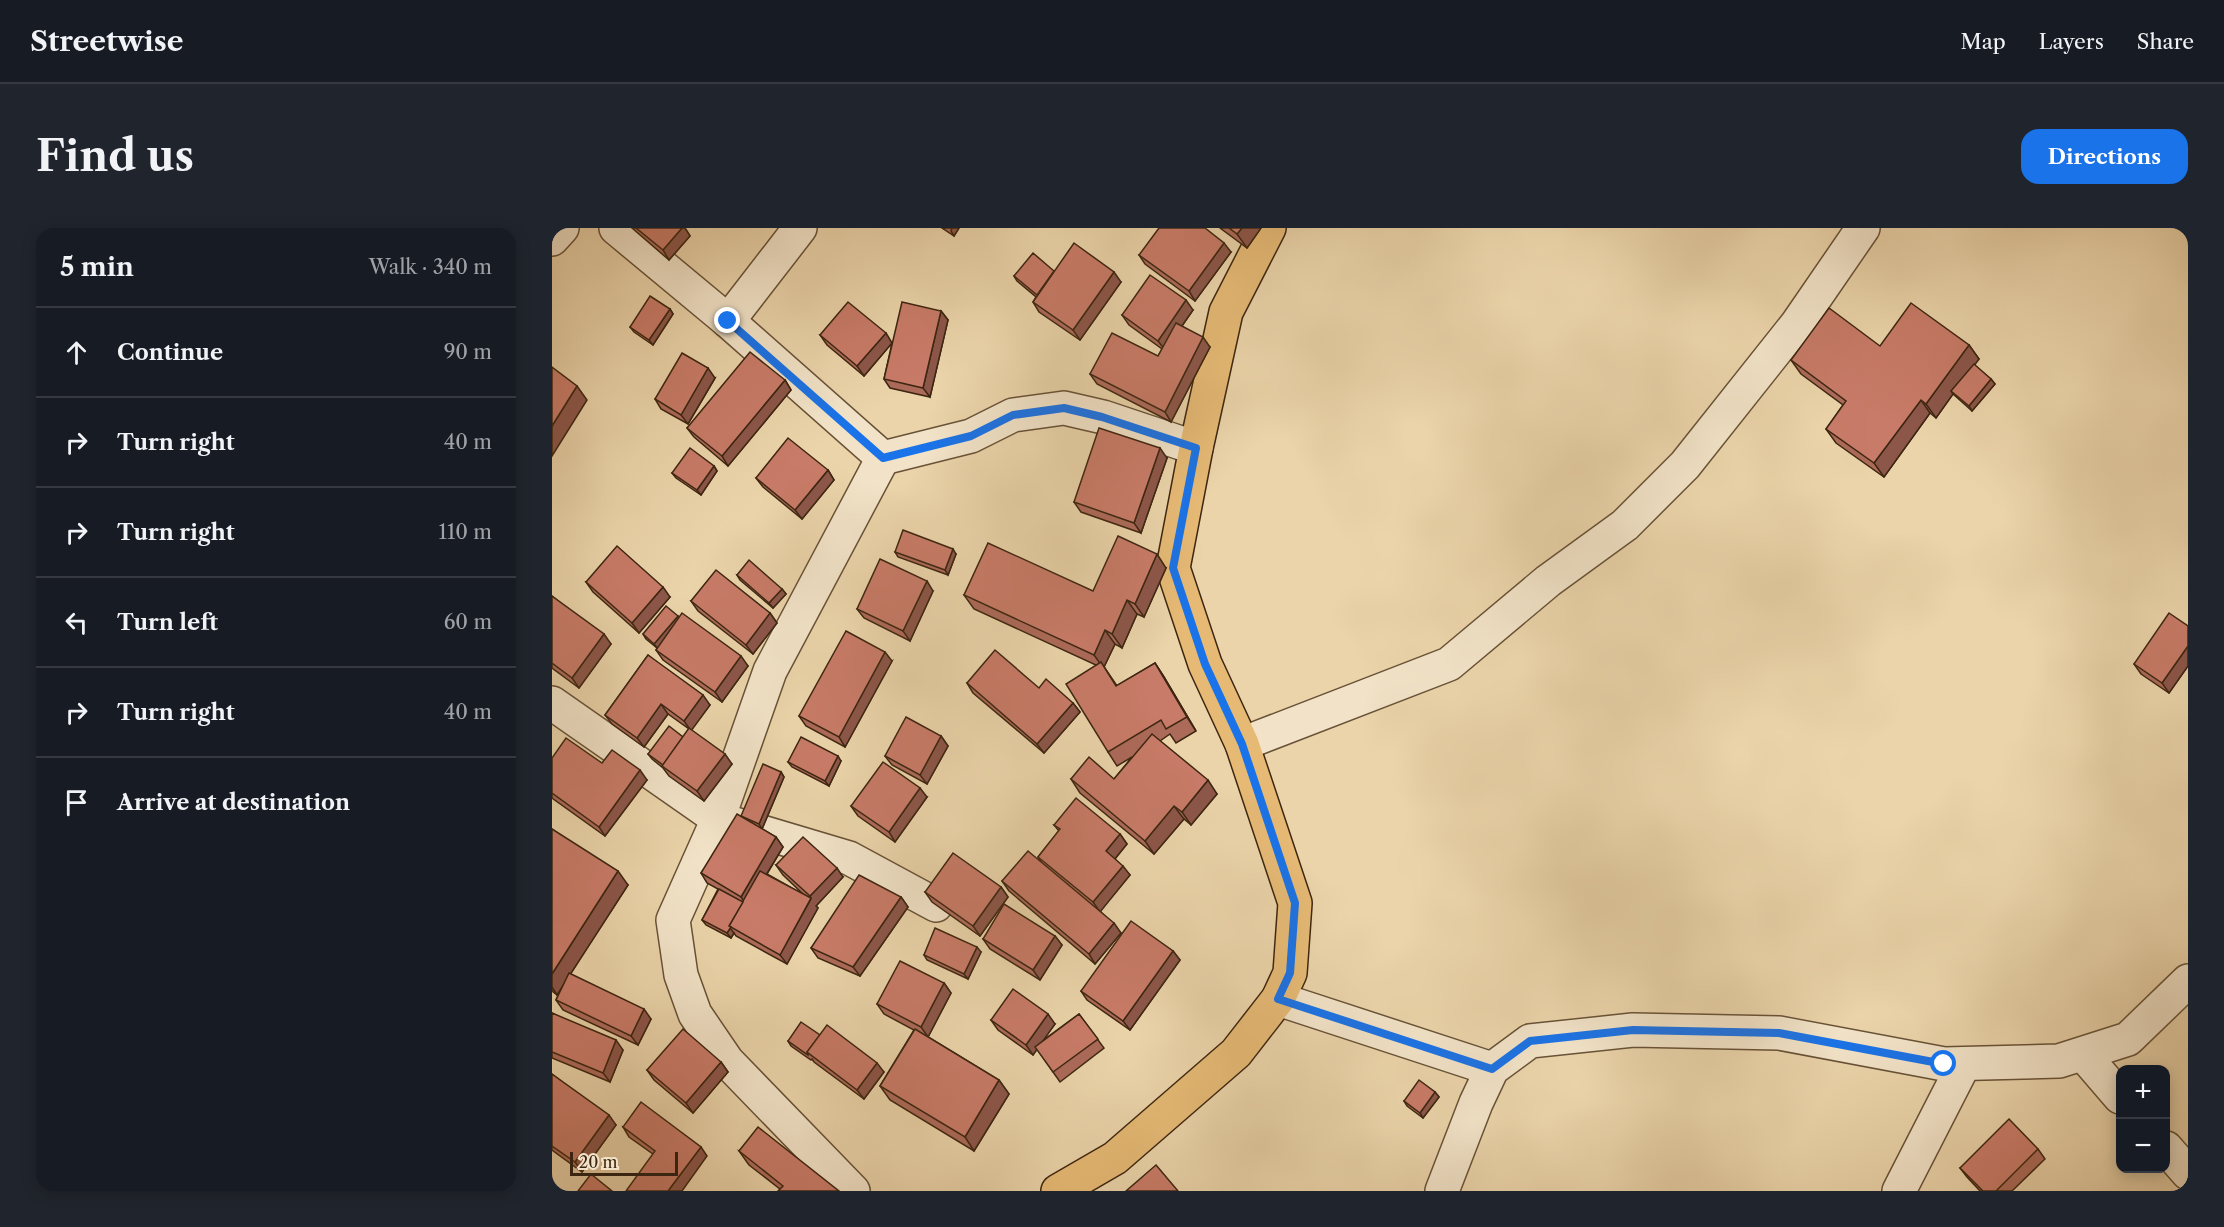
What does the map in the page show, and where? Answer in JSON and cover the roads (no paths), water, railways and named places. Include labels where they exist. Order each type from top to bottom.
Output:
[{"type":"main road","points":[[1058,1191],[1115,1158],[1229,1060],[1278,999],[1290,973],[1295,903],[1242,744],[1205,664],[1173,568],[1196,448],[1227,312],[1269,228]]},
{"type":"street","points":[[552,239],[562,228]]},
{"type":"street","points":[[616,228],[728,321],[883,458]]},
{"type":"street","points":[[728,321],[800,228]]},
{"type":"street","points":[[1242,744],[1449,664],[1548,581],[1625,525],[1684,465],[1797,324],[1863,228]]},
{"type":"street","points":[[854,1191],[727,1061],[694,1014],[681,975],[674,920],[718,819],[770,671],[883,458],[971,436],[1013,415],[1064,408],[1102,417],[1196,448]]},
{"type":"street","points":[[552,703],[718,819],[849,858],[936,905]]},
{"type":"street","points":[[1442,1191],[1476,1103],[1492,1069],[1530,1041],[1633,1030],[1779,1033],[1944,1064],[2059,1061],[2128,1039],[2188,981]]},
{"type":"street","points":[[1278,999],[1492,1069]]},
{"type":"street","points":[[2083,1054],[2116,1091]]},
{"type":"street","points":[[1899,1191],[1964,1064]]},
{"type":"street","points":[[2170,1153],[2188,1173]]}]
